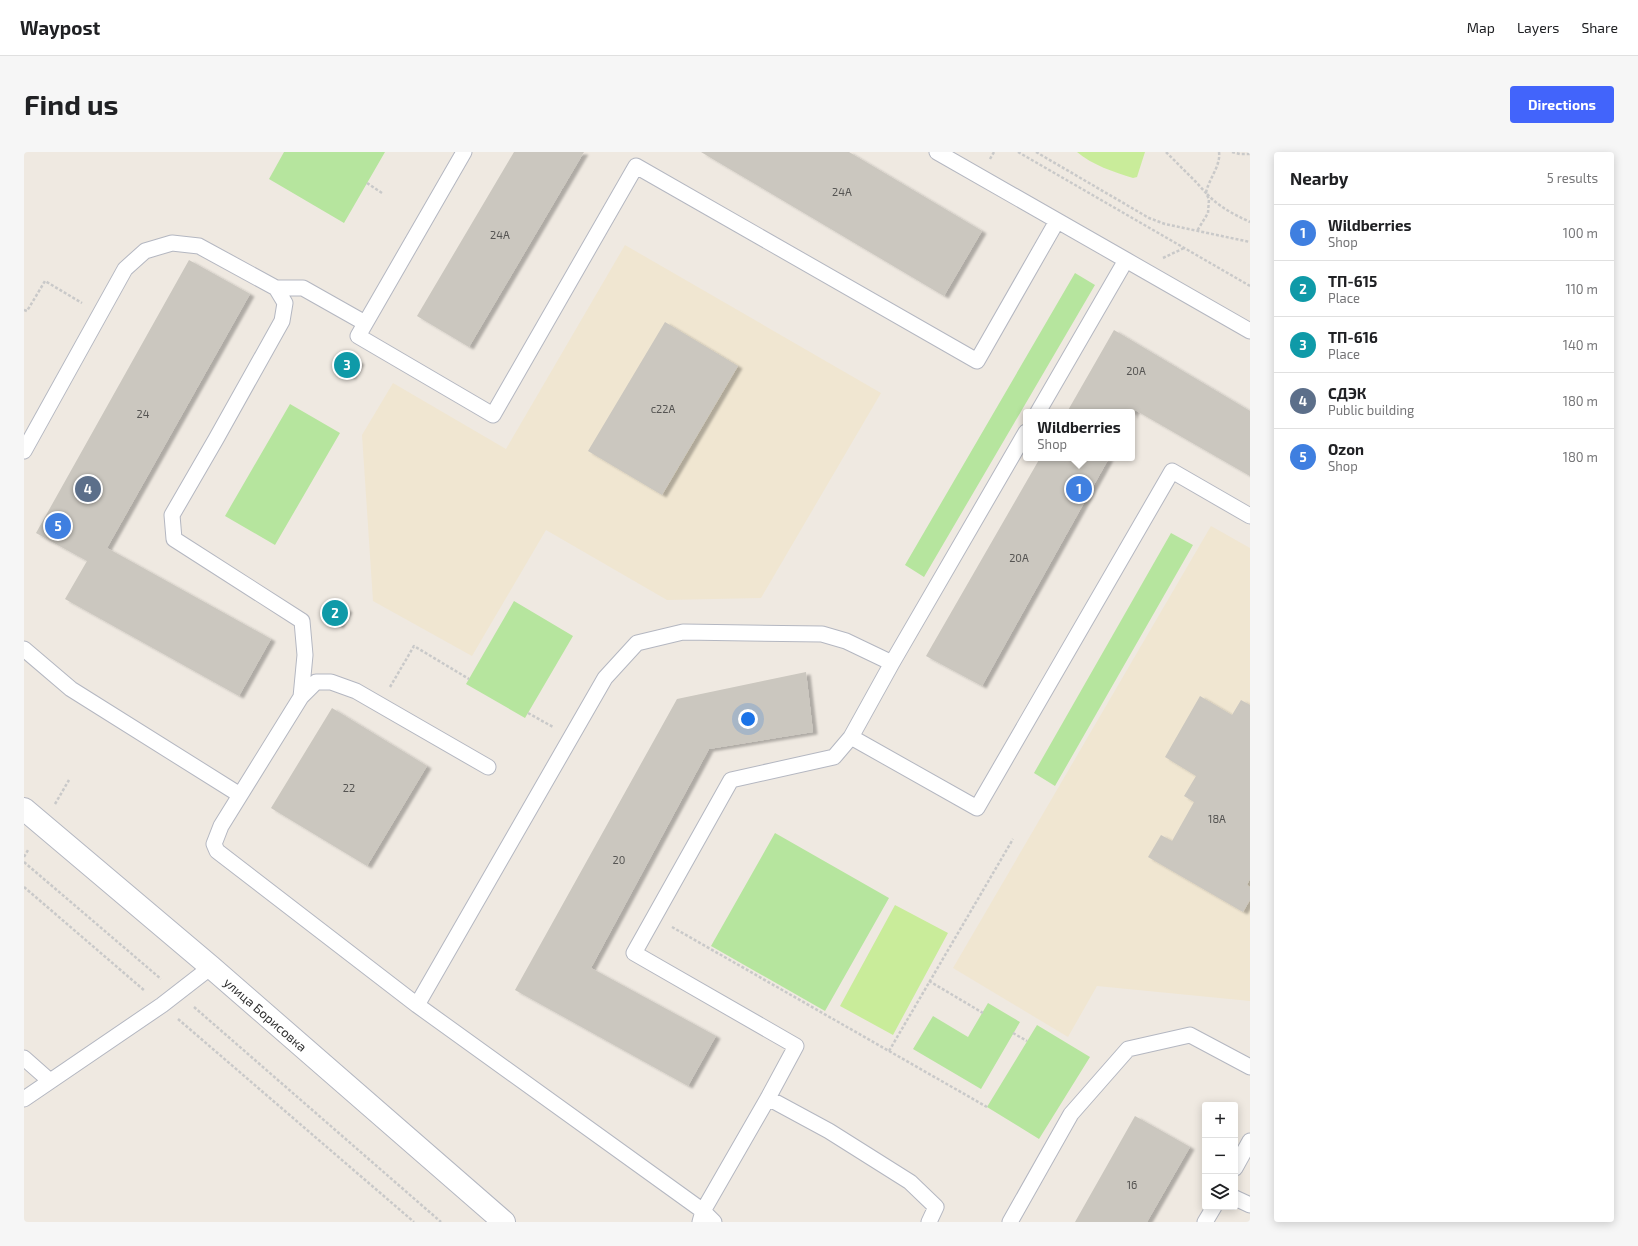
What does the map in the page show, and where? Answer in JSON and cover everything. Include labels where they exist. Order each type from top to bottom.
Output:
[{"type":"street","name":"улица Борисовка","points":[[24,809],[211,967],[504,1222]]},
{"type":"lane","points":[[464,152],[358,336],[494,415],[636,166],[977,361],[1057,221]]},
{"type":"lane","points":[[937,152],[1250,331]]},
{"type":"lane","points":[[24,451],[124,269],[145,252],[172,243],[199,246],[276,288],[303,288],[365,323]]},
{"type":"lane","points":[[1040,409],[1126,260]]},
{"type":"lane","points":[[276,288],[285,303],[282,321],[172,514],[174,539],[302,621],[305,655],[301,697]]},
{"type":"lane","points":[[701,1217],[796,1046],[634,953],[731,780],[834,757],[851,737],[892,663],[1023,437]]},
{"type":"lane","points":[[851,737],[977,808],[1172,472],[1250,516]]},
{"type":"lane","points":[[417,1005],[605,678],[637,643],[683,632],[822,634],[846,641],[892,663]]},
{"type":"lane","points":[[24,649],[71,690],[240,796]]},
{"type":"lane","points":[[488,767],[356,691],[331,682],[316,682],[301,697],[221,826],[214,844],[217,851],[417,1005],[701,1217],[714,1222]]},
{"type":"lane","points":[[24,1099],[50,1080],[162,1006],[211,967]]},
{"type":"lane","points":[[1010,1222],[1071,1114],[1128,1049],[1190,1035],[1250,1067]]},
{"type":"lane","points":[[24,1058],[50,1080]]},
{"type":"lane","points":[[768,1098],[829,1131],[910,1182],[936,1207],[929,1222]]},
{"type":"lane","points":[[1238,1162],[1250,1140]]},
{"type":"lane","points":[[1238,1200],[1250,1206]]},
{"type":"lane","points":[[1205,1222],[1212,1210]]},
{"type":"path","points":[[1018,152],[1250,286]]},
{"type":"path","points":[[1036,152],[1149,218],[1165,224],[1250,242]]},
{"type":"path","points":[[1166,152],[1214,202],[1224,209],[1250,222]]},
{"type":"path","points":[[1197,231],[1208,213],[1209,205],[1206,193],[1207,186],[1217,166],[1219,152]]},
{"type":"path","points":[[1232,152],[1250,154]]},
{"type":"path","points":[[367,183],[382,193]]},
{"type":"path","points":[[24,310],[27,311],[44,281],[100,313]]},
{"type":"path","points":[[379,704],[414,646],[469,679]]},
{"type":"path","points":[[528,712],[558,729]]},
{"type":"path","points":[[55,804],[69,780]]},
{"type":"path","points":[[889,1051],[1013,839]]},
{"type":"path","points":[[24,857],[28,850]]},
{"type":"path","points":[[24,862],[441,1222]]},
{"type":"path","points":[[24,887],[414,1222]]},
{"type":"path","points":[[654,917],[987,1107]]},
{"type":"path","points":[[929,981],[983,1013]]},
{"type":"path","points":[[1013,1034],[1027,1041]]},
{"type":"shaded area","points":[[625,245],[881,393],[761,598],[667,600],[546,530],[472,656],[373,601],[362,435],[393,383],[506,449]]},
{"type":"shaded area","points":[[1211,526],[1250,548],[1250,1001],[1097,986],[1068,1037],[953,968]]},
{"type":"green space","points":[[284,152],[385,152],[344,223],[269,179]]},
{"type":"green space","points":[[1077,152],[1145,152],[1137,177],[1133,178],[1111,171],[1083,157]]},
{"type":"green space","points":[[1075,273],[1095,285],[924,577],[905,565]]},
{"type":"green space","points":[[290,404],[340,433],[275,545],[225,516]]},
{"type":"green space","points":[[1171,533],[1193,545],[1055,786],[1034,773]]},
{"type":"green space","points":[[514,601],[573,636],[525,718],[466,684]]},
{"type":"green space","points":[[775,833],[889,898],[825,1011],[711,946]]},
{"type":"green space","points":[[895,905],[948,933],[893,1035],[840,1006]]},
{"type":"green space","points":[[988,1003],[1020,1022],[981,1089],[913,1049],[933,1016],[968,1037]]},
{"type":"green space","points":[[1037,1025],[1090,1057],[1039,1139],[987,1107]]},
{"type":"building","points":[[514,152],[584,152],[469,347],[417,316]]},
{"type":"building","points":[[701,152],[849,152],[982,231],[944,296]]},
{"type":"building","points":[[189,260],[250,294],[107,548],[271,639],[239,696],[65,599],[87,561],[36,533]]},
{"type":"building","points":[[665,322],[738,366],[662,495],[588,451]]},
{"type":"building","points":[[1114,330],[1250,411],[1250,476],[1135,409],[1069,409]]},
{"type":"building","points":[[343,352],[360,362],[351,377],[334,367]]},
{"type":"building","points":[[1038,461],[1107,461],[982,686],[926,656]]},
{"type":"building","points":[[331,601],[348,610],[339,626],[322,616]]},
{"type":"building","points":[[806,672],[813,732],[709,749],[591,968],[716,1036],[688,1086],[515,990],[677,699]]},
{"type":"building","points":[[1200,696],[1232,715],[1241,700],[1250,705],[1250,879],[1247,885],[1250,887],[1250,900],[1243,912],[1148,857],[1161,835],[1172,841],[1194,802],[1184,796],[1196,776],[1165,757]]},
{"type":"building","points":[[332,708],[427,766],[367,866],[271,808]]},
{"type":"building","points":[[1135,1116],[1190,1147],[1147,1222],[1075,1222]]},
{"type":"place","name":"ТП-616","points":[[347,365]]},
{"type":"place","name":"СДЭК","points":[[88,489]]},
{"type":"place","name":"Wildberries","points":[[1079,489]]},
{"type":"place","name":"Ozon","points":[[58,526]]},
{"type":"place","name":"ТП-615","points":[[335,613]]}]
